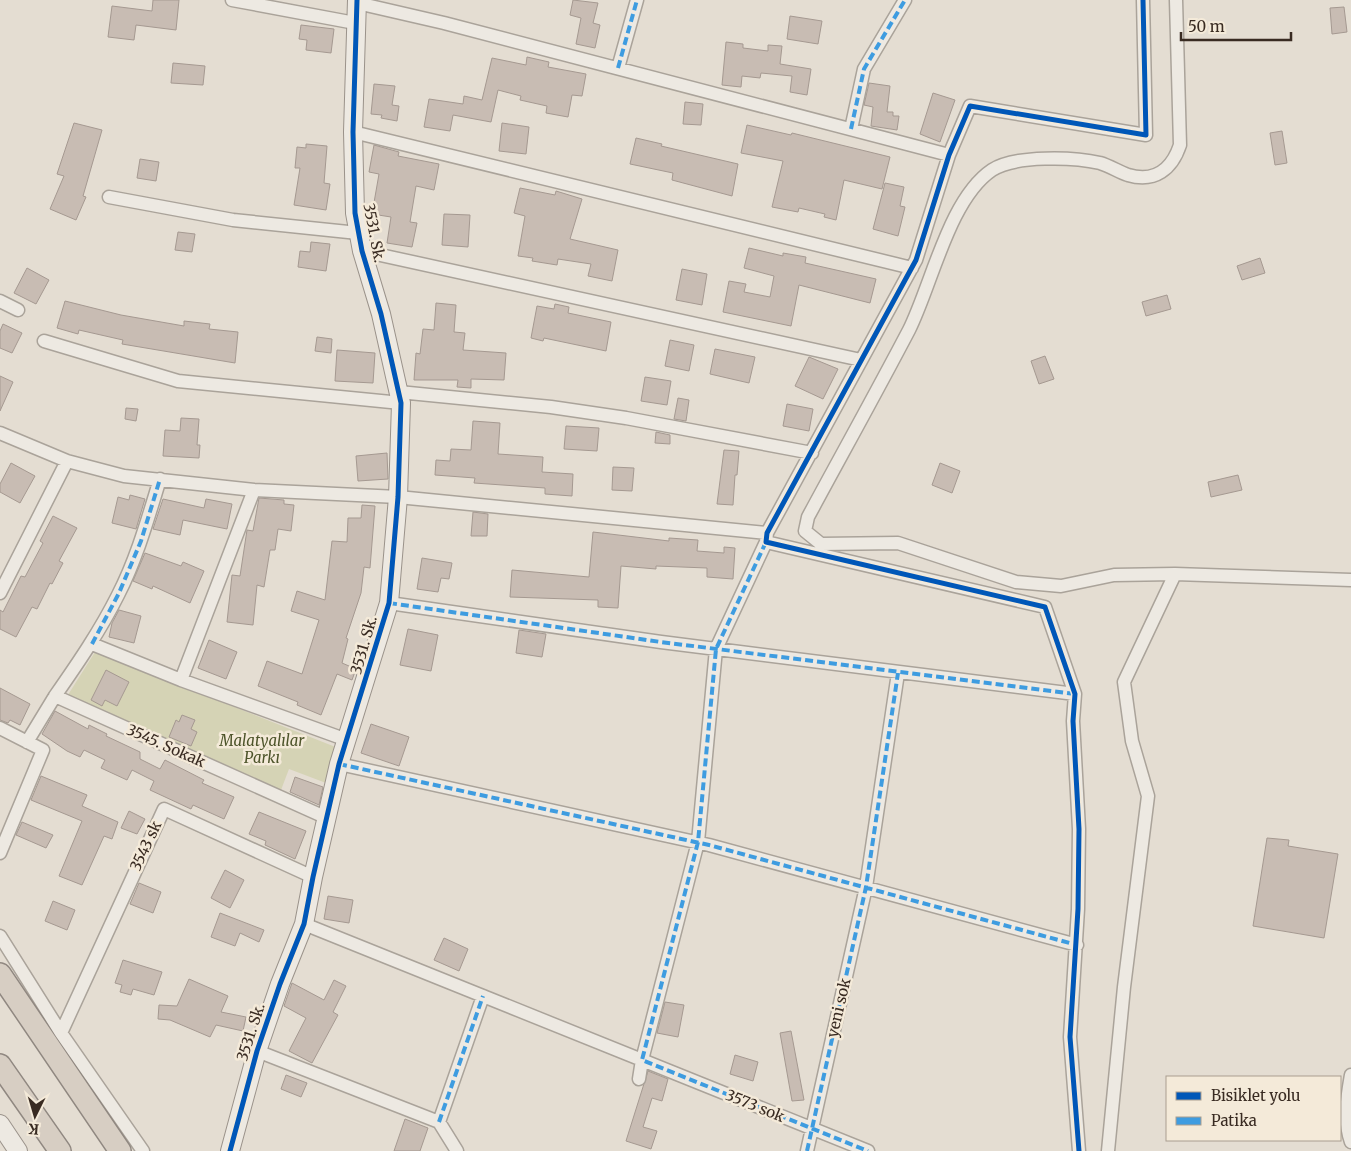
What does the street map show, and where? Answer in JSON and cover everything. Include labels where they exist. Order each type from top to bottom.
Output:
[{"type":"highway","points":[[0,974],[120,1151]]},
{"type":"highway","points":[[0,1065],[60,1151]]},
{"type":"street","points":[[232,0],[355,23]]},
{"type":"street","points":[[618,68],[637,0]]},
{"type":"street","points":[[851,129],[864,69],[905,0]]},
{"type":"street","points":[[639,1079],[642,1060],[698,842],[716,649],[766,537],[916,260],[949,155],[970,106],[1146,135],[1143,0]]},
{"type":"street","points":[[1176,0],[1180,145],[1175,159],[1168,168],[1152,176],[1139,177],[1128,175],[1102,164],[1073,159],[1039,159],[994,169],[979,182],[966,198],[910,327],[808,517],[805,531],[821,544],[898,543],[1016,582],[1061,586],[1114,574],[1175,574],[1351,580]]},
{"type":"street","points":[[357,1],[949,155]]},
{"type":"street","name":"3531. Sk.","points":[[230,1151],[257,1051],[280,984],[304,924],[313,877],[340,764],[389,603],[398,497],[400,397],[381,314],[362,251],[354,213],[353,132],[357,1]]},
{"type":"street","points":[[353,132],[912,268]]},
{"type":"street","points":[[109,197],[234,220],[358,233]]},
{"type":"street","points":[[362,251],[861,360]]},
{"type":"street","points":[[0,301],[18,310]]},
{"type":"street","points":[[44,341],[178,381],[551,407],[626,418],[812,453]]},
{"type":"street","points":[[0,433],[67,461],[124,476],[254,490],[398,497],[766,537],[1045,607],[1075,694],[1073,721],[1079,829],[1077,945],[1070,1038],[1079,1151]]},
{"type":"street","points":[[0,593],[67,461]]},
{"type":"street","points":[[27,742],[55,696],[92,644],[119,593],[141,541],[160,479]]},
{"type":"street","points":[[181,680],[254,490]]},
{"type":"street","points":[[1108,1151],[1124,986],[1148,796],[1132,741],[1124,682],[1175,574]]},
{"type":"street","points":[[389,603],[716,649],[1075,694]]},
{"type":"street","points":[[92,644],[181,680],[347,740]]},
{"type":"street","name":"yeni sok","points":[[807,1151],[866,887],[898,673]]},
{"type":"street","name":"3545. Sokak","points":[[55,696],[327,818]]},
{"type":"street","points":[[0,728],[42,750],[0,854]]},
{"type":"street","points":[[340,764],[698,842],[1077,945]]},
{"type":"street","name":"3543 sk","points":[[61,1033],[164,808],[313,877]]},
{"type":"street","name":"3573 sok","points":[[304,924],[868,1151]]},
{"type":"street","points":[[0,936],[61,1033],[143,1151]]},
{"type":"street","points":[[439,1122],[482,996]]},
{"type":"street","points":[[257,1051],[439,1122],[457,1151]]},
{"type":"street","points":[[1351,1075],[1345,1107],[1347,1130],[1351,1142]]},
{"type":"street","points":[[0,1124],[18,1151]]},
{"type":"green space","name":"Malatyalılar Parkı","points":[[95,652],[338,748],[326,783],[289,769],[281,790],[66,698]]},
{"type":"building","points":[[153,0],[179,0],[176,30],[136,25],[134,40],[108,37],[112,6],[152,11]]},
{"type":"building","points":[[573,0],[598,3],[593,23],[600,25],[595,48],[576,44],[581,18],[570,15]]},
{"type":"building","points":[[1344,7],[1347,32],[1332,34],[1330,8]]},
{"type":"building","points":[[790,16],[822,21],[818,44],[787,39]]},
{"type":"building","points":[[301,25],[334,29],[331,53],[306,50],[307,40],[299,39]]},
{"type":"building","points":[[726,42],[743,44],[743,48],[768,51],[768,45],[782,46],[780,64],[811,69],[807,95],[790,92],[792,76],[761,73],[760,78],[742,76],[741,87],[722,85]]},
{"type":"building","points":[[527,57],[549,62],[548,67],[586,74],[582,96],[572,95],[568,117],[546,113],[547,106],[520,100],[521,96],[498,90],[491,122],[453,115],[450,131],[424,127],[429,99],[463,104],[464,96],[482,100],[492,58],[526,65]]},
{"type":"building","points":[[173,63],[205,66],[203,85],[171,83]]},
{"type":"building","points":[[869,83],[890,86],[887,112],[893,112],[893,116],[899,116],[897,130],[871,126],[873,107],[864,105]]},
{"type":"building","points":[[374,84],[395,86],[392,105],[399,106],[397,121],[381,118],[382,115],[371,114]]},
{"type":"building","points":[[933,93],[955,100],[940,142],[920,134]]},
{"type":"building","points":[[685,102],[703,104],[701,125],[683,124]]},
{"type":"building","points":[[74,123],[102,130],[83,196],[86,197],[76,220],[50,209],[64,176],[57,174]]},
{"type":"building","points":[[502,123],[529,127],[526,154],[499,151]]},
{"type":"building","points":[[747,125],[791,135],[792,133],[890,157],[882,189],[844,180],[836,220],[824,217],[825,214],[799,208],[798,212],[772,207],[783,161],[741,153]]},
{"type":"building","points":[[1282,131],[1287,163],[1275,165],[1270,133]]},
{"type":"building","points":[[636,138],[662,144],[661,146],[738,164],[732,196],[672,180],[673,173],[630,164]]},
{"type":"building","points":[[306,144],[327,146],[324,183],[330,184],[326,210],[294,205],[300,168],[295,168],[297,147],[306,148]]},
{"type":"building","points":[[374,145],[399,152],[398,156],[439,164],[434,190],[416,186],[410,222],[417,223],[412,247],[387,243],[391,217],[372,214],[379,174],[369,172]]},
{"type":"building","points":[[140,159],[159,162],[156,181],[137,178]]},
{"type":"building","points":[[885,183],[904,187],[900,206],[905,207],[898,236],[873,229]]},
{"type":"building","points":[[520,188],[555,195],[556,191],[582,199],[570,239],[618,250],[612,281],[588,276],[591,264],[558,259],[557,265],[532,261],[533,258],[518,256],[525,216],[514,213]]},
{"type":"building","points":[[444,214],[470,215],[468,247],[442,245]]},
{"type":"building","points":[[178,232],[195,234],[192,252],[175,250]]},
{"type":"building","points":[[311,242],[330,244],[326,271],[298,267],[300,251],[310,252]]},
{"type":"building","points":[[749,248],[783,256],[783,253],[806,257],[805,263],[876,279],[870,303],[799,285],[791,326],[723,312],[729,281],[746,284],[744,292],[770,297],[774,276],[744,268]]},
{"type":"building","points":[[1260,258],[1265,273],[1242,280],[1237,266]]},
{"type":"building","points":[[27,268],[49,280],[36,304],[14,293]]},
{"type":"building","points":[[682,269],[707,274],[702,305],[676,300]]},
{"type":"building","points":[[1167,295],[1171,309],[1146,316],[1142,302]]},
{"type":"building","points":[[65,301],[121,315],[184,326],[184,321],[210,324],[209,329],[238,332],[235,363],[122,344],[123,340],[79,330],[78,334],[57,328]]},
{"type":"building","points":[[436,303],[456,305],[454,332],[465,333],[463,350],[506,353],[504,380],[471,379],[471,388],[457,387],[458,380],[414,380],[416,353],[420,354],[423,329],[434,330]]},
{"type":"building","points":[[555,304],[569,307],[568,313],[611,322],[606,351],[544,338],[543,341],[531,338],[537,306],[554,309]]},
{"type":"building","points":[[3,324],[22,333],[12,353],[0,348],[0,331]]},
{"type":"building","points":[[317,337],[332,339],[331,353],[315,351]]},
{"type":"building","points":[[670,340],[694,345],[689,371],[665,366]]},
{"type":"building","points":[[715,349],[755,357],[749,383],[710,374]]},
{"type":"building","points":[[337,350],[375,353],[373,383],[335,381]]},
{"type":"building","points":[[1045,356],[1054,379],[1039,384],[1031,361]]},
{"type":"building","points":[[809,357],[838,369],[823,399],[795,386]]},
{"type":"building","points":[[0,376],[13,382],[0,411]]},
{"type":"building","points":[[645,377],[671,381],[667,405],[641,401]]},
{"type":"building","points":[[678,398],[689,400],[686,421],[674,419]]},
{"type":"building","points":[[787,404],[813,409],[809,431],[783,426]]},
{"type":"building","points":[[126,408],[138,409],[136,421],[125,419]]},
{"type":"building","points":[[181,418],[199,419],[197,445],[200,445],[199,458],[163,456],[165,430],[180,431]]},
{"type":"building","points":[[473,421],[500,423],[498,454],[543,457],[542,472],[573,474],[572,496],[545,494],[545,488],[474,483],[475,478],[435,475],[436,460],[450,461],[451,449],[471,450]]},
{"type":"building","points":[[566,426],[599,428],[597,451],[564,449]]},
{"type":"building","points":[[656,432],[670,435],[670,444],[655,443]]},
{"type":"building","points":[[724,450],[739,451],[733,505],[717,504]]},
{"type":"building","points":[[387,453],[388,479],[358,481],[356,456]]},
{"type":"building","points":[[11,463],[35,476],[20,503],[0,492],[0,484]]},
{"type":"building","points":[[940,463],[960,471],[952,493],[932,485]]},
{"type":"building","points":[[613,467],[634,468],[632,491],[612,490]]},
{"type":"building","points":[[1238,475],[1242,490],[1211,497],[1208,482]]},
{"type":"building","points":[[130,495],[145,499],[136,529],[112,523],[118,497],[129,500]]},
{"type":"building","points":[[259,498],[284,500],[284,504],[294,505],[291,531],[278,529],[275,550],[270,550],[264,587],[257,585],[253,625],[227,622],[232,575],[240,576],[247,530],[253,531]]},
{"type":"building","points":[[163,499],[204,508],[206,499],[232,504],[227,529],[183,520],[180,535],[153,529]]},
{"type":"building","points":[[362,505],[375,506],[370,568],[364,567],[361,593],[346,638],[348,639],[342,663],[356,669],[352,680],[337,674],[321,715],[297,705],[298,702],[258,686],[267,661],[302,674],[319,620],[291,611],[297,591],[325,600],[332,541],[347,542],[348,518],[361,518]]},
{"type":"building","points":[[473,512],[488,514],[487,536],[471,536]]},
{"type":"building","points":[[53,516],[77,528],[59,561],[63,563],[52,584],[50,583],[37,609],[32,607],[16,637],[0,629],[0,610],[3,612],[21,576],[25,577],[43,543],[40,541]]},
{"type":"building","points":[[593,532],[669,541],[669,538],[698,540],[697,551],[724,553],[724,547],[735,548],[733,579],[707,577],[707,568],[656,566],[656,569],[621,566],[618,608],[598,607],[598,600],[510,597],[512,570],[589,577]]},
{"type":"building","points":[[145,553],[181,566],[183,562],[204,571],[190,603],[153,586],[152,589],[133,581]]},
{"type":"building","points":[[422,558],[452,563],[449,579],[441,578],[438,592],[417,589]]},
{"type":"building","points":[[119,610],[141,616],[134,643],[109,637],[112,623]]},
{"type":"building","points":[[408,629],[438,635],[431,671],[400,665]]},
{"type":"building","points":[[519,630],[546,634],[542,657],[516,653]]},
{"type":"building","points":[[209,640],[237,652],[226,679],[198,668]]},
{"type":"building","points":[[106,670],[129,682],[117,706],[105,700],[102,706],[91,700]]},
{"type":"building","points":[[0,688],[30,704],[20,725],[10,720],[8,723],[0,720]]},
{"type":"building","points":[[55,711],[88,729],[89,725],[107,734],[106,736],[140,752],[140,759],[160,769],[165,760],[204,780],[202,783],[234,797],[224,819],[193,805],[191,809],[150,790],[154,781],[132,770],[127,780],[101,768],[105,760],[84,750],[80,757],[67,751],[42,734]]},
{"type":"building","points":[[182,715],[195,720],[191,729],[197,732],[191,746],[169,737],[176,720],[179,722]]},
{"type":"building","points":[[371,724],[409,737],[399,766],[361,753]]},
{"type":"building","points":[[41,776],[87,795],[82,806],[118,822],[112,839],[104,836],[82,885],[59,876],[82,821],[31,800]]},
{"type":"building","points":[[295,777],[323,787],[319,805],[290,792]]},
{"type":"building","points":[[129,811],[145,819],[137,834],[121,828]]},
{"type":"building","points":[[259,812],[306,831],[295,859],[265,845],[266,841],[249,834]]},
{"type":"building","points":[[22,822],[53,835],[46,848],[16,835]]},
{"type":"building","points":[[1267,838],[1289,840],[1288,846],[1338,854],[1324,938],[1253,926]]},
{"type":"building","points":[[225,870],[244,880],[230,908],[211,898]]},
{"type":"building","points":[[139,883],[161,892],[153,913],[130,904]]},
{"type":"building","points":[[328,896],[353,900],[349,923],[324,919]]},
{"type":"building","points":[[53,901],[75,910],[67,930],[45,921]]},
{"type":"building","points":[[220,913],[264,930],[259,942],[240,933],[235,946],[211,937]]},
{"type":"building","points":[[444,938],[468,949],[459,971],[434,960]]},
{"type":"building","points":[[123,960],[162,972],[154,995],[133,989],[131,995],[120,992],[122,985],[115,983]]},
{"type":"building","points":[[189,979],[228,996],[221,1012],[246,1017],[243,1031],[216,1025],[210,1037],[170,1020],[158,1019],[159,1005],[177,1006]]},
{"type":"building","points":[[334,980],[346,986],[333,1012],[338,1015],[312,1063],[289,1051],[306,1018],[284,1006],[292,983],[324,1000]]},
{"type":"building","points":[[665,1002],[684,1005],[678,1037],[657,1033]]},
{"type":"building","points":[[791,1031],[804,1100],[792,1101],[780,1033]]},
{"type":"building","points":[[735,1055],[758,1062],[753,1081],[730,1074]]},
{"type":"building","points":[[648,1071],[668,1079],[662,1101],[652,1098],[643,1127],[657,1131],[651,1149],[626,1141]]},
{"type":"building","points":[[286,1075],[307,1083],[301,1097],[281,1089]]},
{"type":"building","points":[[405,1119],[428,1128],[420,1151],[394,1151]]},
{"type":"marked path","points":[[618,68],[637,0]]},
{"type":"marked path","points":[[851,129],[864,69],[905,0]]},
{"type":"marked path","points":[[92,644],[119,593],[141,541],[160,479]]},
{"type":"marked path","points":[[766,542],[716,649],[698,842],[642,1060],[868,1151]]},
{"type":"marked path","points":[[389,603],[661,642],[1075,694]]},
{"type":"marked path","points":[[807,1151],[866,887],[898,673]]},
{"type":"marked path","points":[[339,764],[709,845],[1077,945]]},
{"type":"marked path","points":[[439,1122],[483,996]]},
{"type":"cycle path","points":[[230,1151],[257,1051],[280,984],[304,924],[339,764],[389,603],[398,497],[401,403],[381,314],[362,251],[355,213],[353,132],[357,0]]},
{"type":"cycle path","points":[[1079,1151],[1070,1037],[1078,909],[1079,829],[1073,721],[1075,694],[1045,607],[766,542],[767,533],[916,260],[949,155],[970,106],[1146,135],[1143,0]]}]
